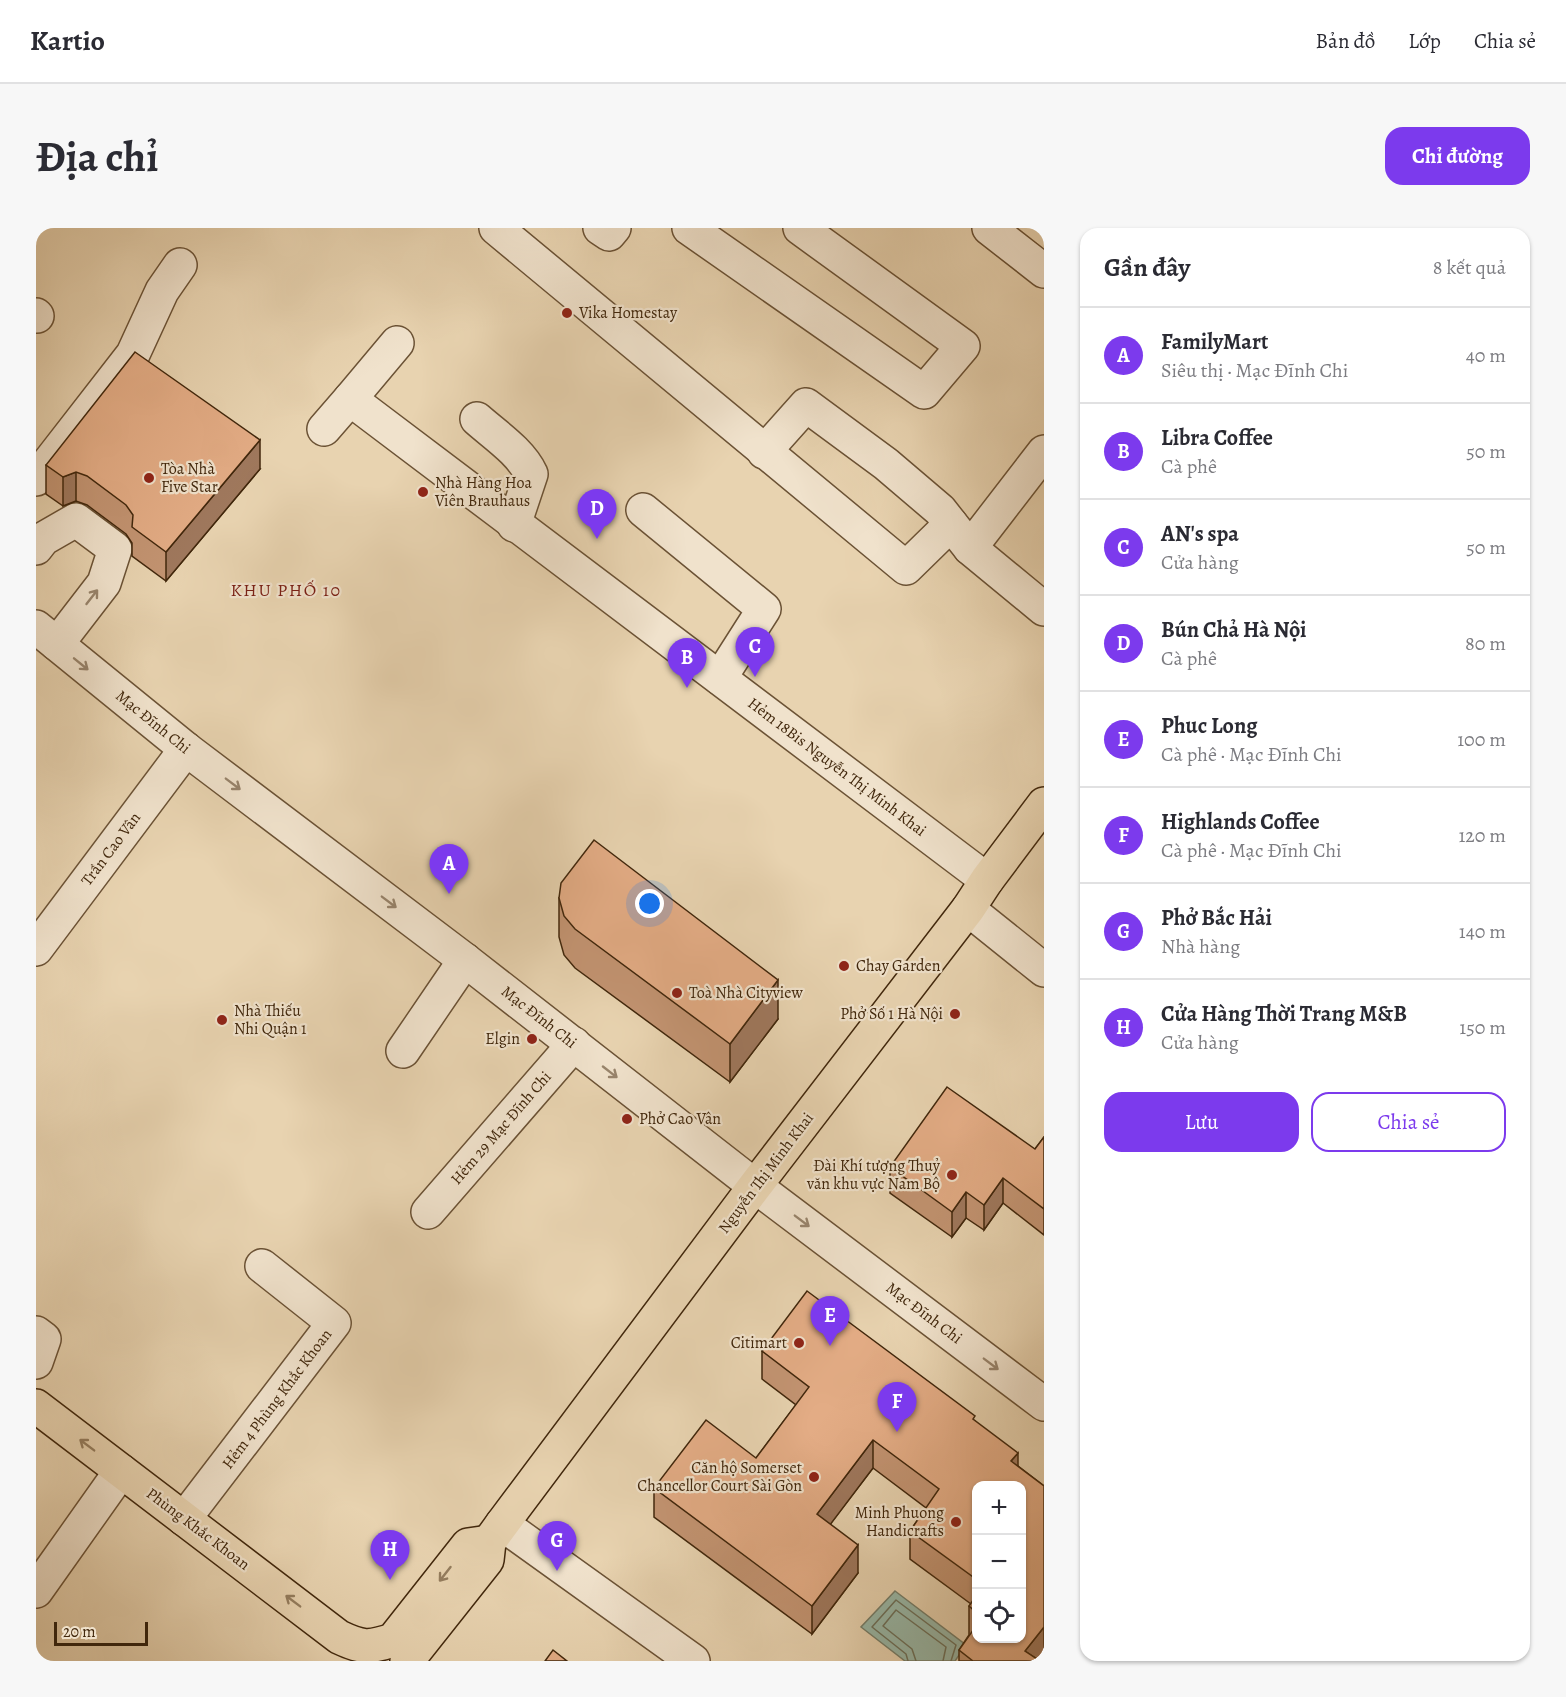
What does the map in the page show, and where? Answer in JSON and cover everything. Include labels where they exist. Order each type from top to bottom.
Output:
[{"type":"main road","name":"Nguyễn Thị Minh Khai","points":[[407,1661],[487,1560],[496,1533],[755,1186],[968,909],[1044,804]]},
{"type":"main road","name":"Phùng Khắc Khoan","points":[[36,1406],[184,1519],[344,1649]]},
{"type":"main road","points":[[344,1649],[355,1644],[374,1647],[393,1640],[468,1545],[496,1533]]},
{"type":"street","points":[[689,228],[924,392],[963,346],[800,228]]},
{"type":"street","points":[[989,228],[1044,271]]},
{"type":"street","points":[[507,231],[764,452],[906,568],[960,536],[1044,452]]},
{"type":"street","points":[[36,479],[134,354],[162,291],[180,265]]},
{"type":"street","points":[[324,429],[397,343]]},
{"type":"street","name":"Hẻm 18Bis Nguyễn Thị Minh Khai","points":[[350,399],[987,880]]},
{"type":"street","points":[[764,452],[806,405],[886,464],[940,510],[960,536],[1044,609]]},
{"type":"street","points":[[477,418],[527,465],[531,474],[514,525]]},
{"type":"street","points":[[643,510],[764,609],[720,678]]},
{"type":"street","points":[[36,548],[43,539],[76,520],[115,549],[104,583],[46,635]]},
{"type":"street","name":"Mạc Đĩnh Chi","points":[[46,635],[186,749],[465,960],[755,1186],[1044,1404]]},
{"type":"street","name":"Trần Cao Vân","points":[[36,949],[186,749]]},
{"type":"street","points":[[968,909],[1044,970]]},
{"type":"street","points":[[403,1051],[465,960]]},
{"type":"street","name":"Hẻm 29 Mạc Đĩnh Chi","points":[[428,1212],[574,1044]]},
{"type":"street","name":"Hẻm 4 Phùng Khắc Khoan","points":[[184,1519],[334,1323],[262,1266]]},
{"type":"street","points":[[36,1333],[44,1339],[36,1362]]},
{"type":"street","points":[[36,1591],[121,1471]]},
{"type":"street","points":[[496,1533],[693,1661]]},
{"type":"water","points":[[895,1591],[966,1645],[955,1661],[905,1661],[861,1627]]},
{"type":"building","name":"Tòa Nhà Five Star","points":[[135,352],[260,440],[166,552],[132,527],[133,515],[126,505],[87,476],[76,472],[63,477],[46,465]]},
{"type":"building","points":[[594,840],[778,980],[730,1044],[575,929],[564,916],[559,898],[561,883]]},
{"type":"building","points":[[947,1087],[1035,1149],[1044,1137],[1044,1209],[1003,1178],[984,1205],[966,1192],[952,1212],[890,1167]]},
{"type":"building","points":[[807,1291],[975,1416],[973,1419],[1018,1453],[1011,1461],[1044,1486],[1044,1627],[1025,1651],[1040,1661],[973,1661],[959,1650],[972,1632],[972,1643],[1026,1643],[1026,1481],[972,1481],[972,1576],[910,1531],[939,1489],[873,1440],[817,1514],[858,1545],[812,1606],[654,1488],[706,1420],[756,1458],[809,1387],[762,1351]]},
{"type":"building","points":[[553,1650],[567,1661],[545,1661]]},
{"type":"place","name":"Vika Homestay","points":[[567,313]]},
{"type":"place","name":"Tòa Nhà Five Star","points":[[149,478]]},
{"type":"place","name":"Nhà Hàng Hoa Viên Brauhaus","points":[[423,492]]},
{"type":"place","name":"Bún Chả Hà Nội","points":[[597,539]]},
{"type":"place","name":"AN's spa","points":[[755,677]]},
{"type":"place","name":"Libra Coffee","points":[[687,688]]},
{"type":"place","name":"FamilyMart","points":[[449,894]]},
{"type":"place","name":"Chay Garden","points":[[844,966]]},
{"type":"place","name":"Toà Nhà Cityview","points":[[677,993]]},
{"type":"place","name":"Phở Số 1 Hà Nội","points":[[955,1014]]},
{"type":"place","name":"Nhà Thiếu Nhi Quận 1","points":[[222,1020]]},
{"type":"place","name":"Elgin","points":[[532,1039]]},
{"type":"place","name":"Phở Cao Vân","points":[[627,1119]]},
{"type":"place","name":"Đài Khí tượng Thuỷ văn khu vực Nam Bộ","points":[[952,1175]]},
{"type":"place","name":"Citimart","points":[[799,1343]]},
{"type":"place","name":"Phuc Long","points":[[830,1346]]},
{"type":"place","name":"Highlands Coffee","points":[[897,1432]]},
{"type":"place","name":"Căn hộ Somerset Chancellor Court Sài Gòn","points":[[814,1477]]},
{"type":"place","name":"Minh Phuong Handicrafts","points":[[956,1522]]},
{"type":"place","name":"Phở Bắc Hải","points":[[557,1571]]},
{"type":"place","name":"Cửa Hàng Thời Trang M&B","points":[[390,1580]]},
{"type":"district","name":"KHU PHỐ 10","points":[[286,590]]}]
